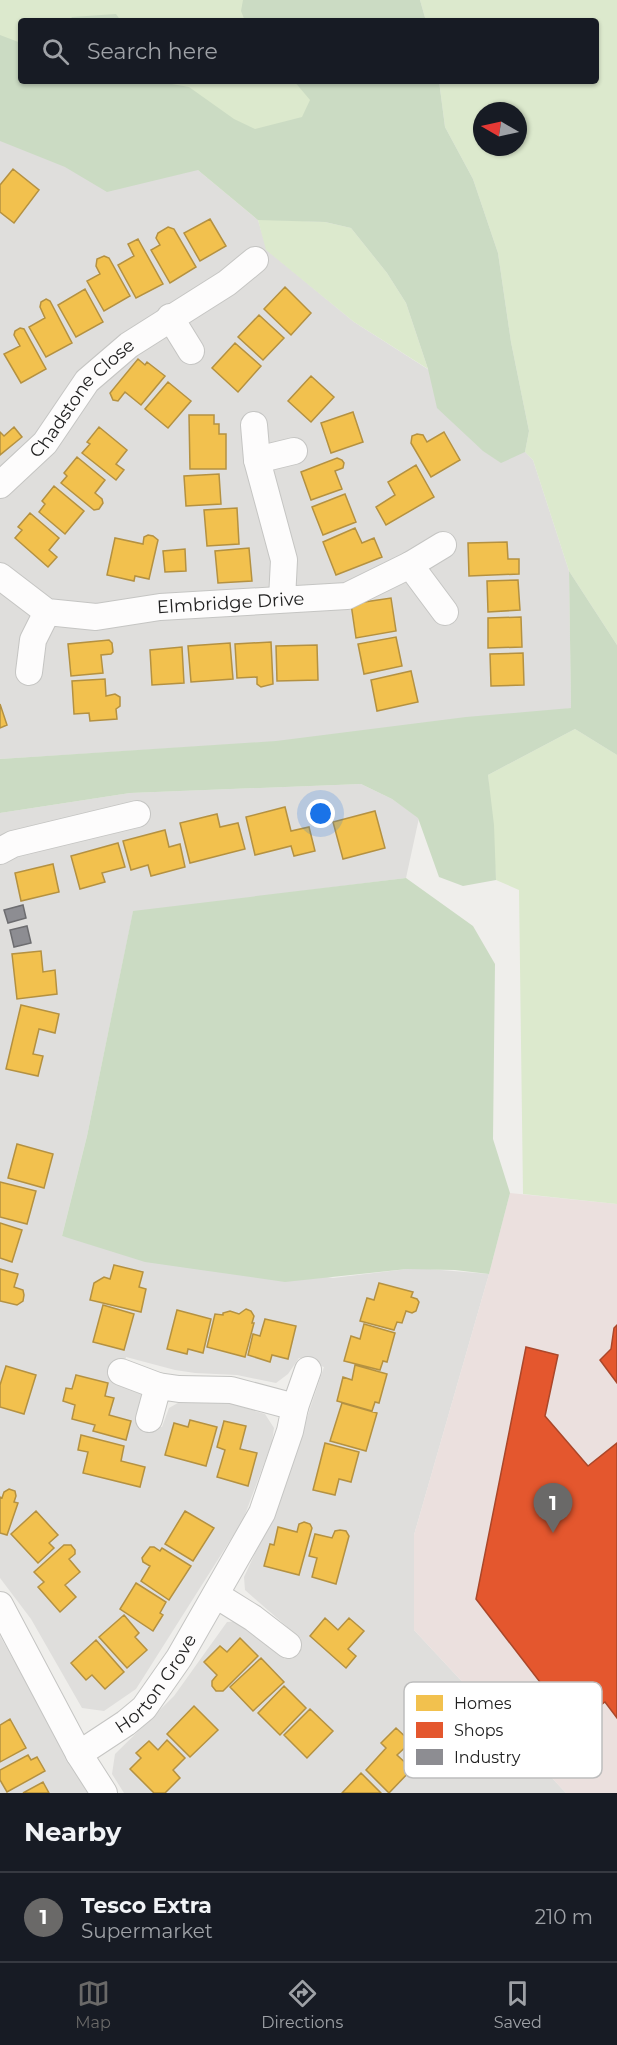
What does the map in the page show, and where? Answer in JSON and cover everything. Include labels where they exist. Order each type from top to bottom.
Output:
[{"type":"street","name":"Chadstone Close","points":[[0,485],[45,443],[87,381],[129,345],[227,283],[255,260]]},
{"type":"street","points":[[170,317],[191,351]]},
{"type":"street","points":[[254,424],[257,460],[284,560],[282,599]]},
{"type":"street","points":[[257,460],[294,451]]},
{"type":"street","name":"Elmbridge Drive","points":[[47,612],[96,617],[160,607],[347,596],[410,565],[443,545]]},
{"type":"street","points":[[410,565],[445,612]]},
{"type":"street","points":[[0,576],[47,612],[33,640],[29,672]]},
{"type":"street","points":[[0,851],[13,844],[137,814]]},
{"type":"street","name":"Horton Grove","points":[[79,1754],[126,1723],[144,1708],[179,1658],[262,1513],[308,1370]]},
{"type":"street","points":[[121,1372],[158,1386],[179,1389],[231,1390],[295,1407]]},
{"type":"street","points":[[148,1419],[158,1386]]},
{"type":"street","points":[[216,1595],[253,1618],[288,1645]]},
{"type":"street","points":[[0,1605],[79,1754],[104,1793]]},
{"type":"shaded area","points":[[0,77],[198,170],[258,220],[267,250],[354,322],[476,400],[533,460],[569,571],[571,708],[427,735],[270,742],[0,759]]},
{"type":"shaded area","points":[[361,784],[392,799],[419,818],[406,878],[133,912],[87,1136],[62,1236],[333,1278],[407,1269],[489,1274],[414,1535],[414,1630],[462,1682],[404,1682],[404,1778],[552,1778],[566,1793],[124,1793],[112,1774],[115,1754],[174,1696],[227,1622],[240,1621],[285,1659],[301,1639],[245,1590],[244,1577],[277,1506],[324,1367],[299,1358],[288,1374],[276,1383],[237,1375],[175,1370],[126,1357],[121,1383],[141,1392],[147,1401],[139,1422],[162,1427],[169,1408],[183,1400],[222,1401],[265,1414],[274,1428],[272,1442],[243,1520],[136,1689],[104,1711],[82,1708],[31,1619],[0,1578],[0,813],[130,793]]},
{"type":"shaded area","points":[[510,1193],[617,1204],[617,1793],[566,1793],[552,1778],[602,1778],[602,1682],[462,1682],[414,1630],[414,1535]]},
{"type":"shaded area","points":[[0,1636],[88,1793],[0,1793]]},
{"type":"green space","points":[[0,0],[352,0],[339,18],[18,18],[18,84],[299,84],[321,101],[258,219],[325,222],[351,228],[387,273],[406,303],[428,369],[354,322],[266,250],[258,220],[198,170],[0,77]]},
{"type":"green space","points":[[243,0],[420,0],[425,18],[244,18],[241,11]]},
{"type":"green space","points":[[420,0],[617,0],[617,645],[569,571],[533,460],[525,452],[529,431],[511,342],[498,253],[473,179],[445,127],[439,84],[599,84],[599,18],[425,18]]},
{"type":"green space","points":[[116,14],[119,18],[71,18]]},
{"type":"green space","points":[[0,35],[18,42],[18,84],[172,84],[189,87],[234,119],[255,129],[302,117],[310,100],[297,84],[439,84],[445,127],[473,179],[498,253],[511,342],[529,431],[525,452],[501,463],[483,451],[437,408],[428,369],[406,303],[387,273],[351,228],[325,222],[258,220],[198,170],[107,192],[65,167],[0,141]]},
{"type":"green space","points":[[569,571],[617,645],[617,755],[575,729],[488,775],[494,825],[496,880],[463,886],[439,877],[418,818],[392,799],[361,784],[130,793],[0,813],[0,759],[276,741],[466,717],[571,708]]},
{"type":"green space","points":[[575,729],[617,755],[617,1204],[523,1194],[519,890],[496,880],[488,775]]},
{"type":"green space","points":[[406,878],[473,926],[495,964],[493,1139],[510,1193],[489,1274],[455,1270],[407,1269],[285,1282],[145,1262],[62,1236],[87,1136],[133,911]]},
{"type":"building: Homes","points":[[13,169],[39,190],[14,223],[0,212],[0,185]]},
{"type":"building: Homes","points":[[210,219],[226,246],[200,261],[184,233]]},
{"type":"building: Homes","points":[[168,227],[174,229],[196,267],[170,283],[151,250],[160,245],[156,238],[158,233]]},
{"type":"building: Homes","points":[[138,239],[163,284],[136,298],[118,265],[134,256],[128,244]]},
{"type":"building: Homes","points":[[104,256],[109,258],[130,296],[104,311],[87,281],[100,274],[96,266],[97,259]]},
{"type":"building: Homes","points":[[285,287],[311,313],[291,335],[264,309]]},
{"type":"building: Homes","points":[[85,289],[103,322],[76,337],[58,305]]},
{"type":"building: Homes","points":[[46,299],[50,301],[72,343],[46,357],[29,327],[45,318],[40,307],[41,302]]},
{"type":"building: Homes","points":[[259,315],[284,338],[263,360],[238,337]]},
{"type":"building: Homes","points":[[20,328],[24,329],[46,369],[21,383],[4,354],[20,346],[14,335],[15,331]]},
{"type":"building: Homes","points":[[235,343],[261,366],[238,392],[212,368]]},
{"type":"building: Homes","points":[[138,359],[145,365],[147,362],[165,376],[141,405],[125,392],[118,401],[113,400],[110,393]]},
{"type":"building: Homes","points":[[311,376],[334,397],[311,422],[288,401]]},
{"type":"building: Homes","points":[[168,382],[191,401],[168,428],[145,409]]},
{"type":"building: Homes","points":[[353,412],[363,442],[331,453],[321,423]]},
{"type":"building: Homes","points":[[189,415],[214,415],[214,424],[219,424],[219,434],[226,434],[226,469],[190,469]]},
{"type":"building: Homes","points":[[14,427],[22,437],[0,455],[0,432],[4,436]]},
{"type":"building: Homes","points":[[99,427],[127,450],[116,464],[124,470],[116,480],[82,453],[90,444],[87,442]]},
{"type":"building: Homes","points":[[444,432],[460,460],[431,477],[411,443],[412,436],[423,435],[427,442]]},
{"type":"building: Homes","points":[[77,457],[105,480],[95,493],[103,503],[99,509],[94,510],[61,483],[67,476],[64,473]]},
{"type":"building: Homes","points":[[337,458],[344,463],[343,468],[335,471],[342,489],[311,500],[301,472]]},
{"type":"building: Homes","points":[[416,465],[434,497],[386,525],[376,507],[395,495],[388,482]]},
{"type":"building: Homes","points":[[219,474],[221,504],[186,506],[184,476]]},
{"type":"building: Homes","points":[[54,486],[84,511],[65,534],[39,512],[45,504],[42,501]]},
{"type":"building: Homes","points":[[345,494],[356,522],[323,535],[312,507]]},
{"type":"building: Homes","points":[[237,508],[239,544],[207,546],[204,510]]},
{"type":"building: Homes","points":[[30,513],[59,538],[49,550],[57,557],[48,567],[15,538],[22,530],[18,527]]},
{"type":"building: Homes","points":[[355,528],[362,543],[374,538],[382,557],[336,575],[323,542]]},
{"type":"building: Homes","points":[[148,535],[158,540],[149,579],[135,576],[134,581],[107,575],[115,538],[143,544],[144,537]]},
{"type":"building: Homes","points":[[507,542],[508,559],[519,559],[519,574],[469,576],[468,543]]},
{"type":"building: Homes","points":[[249,548],[252,581],[218,583],[215,551]]},
{"type":"building: Homes","points":[[185,549],[186,571],[165,572],[163,551]]},
{"type":"building: Homes","points":[[518,580],[520,610],[488,612],[487,581]]},
{"type":"building: Homes","points":[[391,598],[396,631],[356,638],[351,604]]},
{"type":"building: Homes","points":[[521,617],[522,647],[488,648],[488,618]]},
{"type":"building: Homes","points":[[396,637],[402,666],[364,674],[358,644]]},
{"type":"building: Homes","points":[[109,640],[112,643],[113,652],[101,655],[103,673],[71,676],[68,644]]},
{"type":"building: Homes","points":[[271,642],[273,684],[261,687],[257,684],[257,677],[237,678],[235,644]]},
{"type":"building: Homes","points":[[230,643],[233,679],[191,682],[188,646]]},
{"type":"building: Homes","points":[[317,645],[318,680],[277,681],[276,646]]},
{"type":"building: Homes","points":[[182,647],[184,683],[152,685],[150,650]]},
{"type":"building: Homes","points":[[523,653],[524,685],[491,686],[490,654]]},
{"type":"building: Homes","points":[[411,671],[418,702],[377,711],[371,680]]},
{"type":"building: Homes","points":[[105,679],[106,696],[115,694],[120,697],[120,706],[116,709],[117,719],[90,721],[89,713],[74,714],[72,681]]},
{"type":"building: Homes","points":[[0,704],[7,725],[0,728]]},
{"type":"building: Homes","points":[[285,807],[291,831],[309,827],[315,851],[294,856],[291,846],[255,855],[246,817]]},
{"type":"building: Homes","points":[[375,811],[385,848],[343,859],[333,822]]},
{"type":"building: Homes","points":[[217,814],[220,827],[238,823],[245,849],[190,863],[180,823]]},
{"type":"building: Homes","points":[[165,830],[169,847],[180,844],[185,867],[151,876],[148,865],[131,870],[123,841]]},
{"type":"building: Homes","points":[[118,843],[125,867],[102,873],[105,882],[80,889],[71,856]]},
{"type":"building: Homes","points":[[53,864],[59,892],[21,901],[15,873]]},
{"type":"building: Homes","points":[[41,951],[43,972],[55,970],[57,994],[17,999],[12,954]]},
{"type":"building: Homes","points":[[21,1005],[59,1014],[55,1033],[39,1029],[33,1054],[43,1056],[38,1076],[6,1069]]},
{"type":"building: Homes","points":[[17,1144],[53,1154],[44,1188],[8,1178]]},
{"type":"building: Homes","points":[[0,1182],[36,1191],[27,1224],[0,1217]]},
{"type":"building: Homes","points":[[0,1223],[22,1230],[12,1262],[0,1258]]},
{"type":"building: Homes","points":[[114,1265],[143,1272],[139,1287],[146,1289],[141,1312],[90,1300],[94,1283],[104,1277],[110,1279]]},
{"type":"building: Homes","points":[[0,1269],[18,1274],[14,1287],[23,1290],[24,1295],[23,1301],[17,1305],[0,1301]]},
{"type":"building: Homes","points":[[379,1283],[413,1292],[411,1297],[419,1302],[416,1311],[412,1313],[406,1311],[402,1323],[397,1322],[394,1330],[360,1321],[367,1298],[374,1300]]},
{"type":"building: Homes","points":[[103,1305],[134,1314],[124,1350],[93,1342]]},
{"type":"building: Homes","points":[[246,1309],[254,1316],[252,1323],[254,1323],[245,1357],[207,1347],[215,1314],[223,1315],[230,1311],[239,1314]]},
{"type":"building: Homes","points":[[177,1310],[211,1319],[203,1353],[188,1349],[187,1354],[167,1349]]},
{"type":"building: Homes","points":[[265,1319],[296,1326],[288,1359],[272,1355],[270,1362],[248,1355],[253,1334],[260,1336]]},
{"type":"building: Homes","points":[[364,1324],[395,1333],[387,1362],[383,1361],[380,1370],[344,1361],[351,1336],[360,1339]]},
{"type":"building: Homes","points":[[355,1365],[387,1374],[379,1403],[375,1402],[372,1411],[337,1401],[343,1377],[352,1380]]},
{"type":"building: Homes","points":[[6,1366],[36,1375],[24,1414],[0,1407],[0,1385]]},
{"type":"building: Homes","points":[[76,1375],[108,1383],[105,1396],[114,1398],[109,1415],[131,1421],[126,1440],[93,1431],[95,1425],[72,1419],[75,1405],[63,1401],[66,1388],[72,1389]]},
{"type":"building: Homes","points":[[342,1403],[377,1413],[366,1451],[330,1441]]},
{"type":"building: Homes","points":[[190,1420],[217,1427],[206,1466],[165,1455],[174,1423],[188,1427]]},
{"type":"building: Homes","points":[[224,1421],[246,1426],[240,1449],[257,1453],[248,1486],[217,1477],[225,1450],[217,1447]]},
{"type":"building: Homes","points":[[81,1435],[124,1446],[121,1461],[145,1467],[140,1487],[83,1473],[88,1452],[78,1450]]},
{"type":"building: Homes","points":[[325,1443],[359,1452],[351,1482],[339,1479],[335,1495],[313,1490]]},
{"type":"building: Homes","points":[[9,1489],[15,1491],[14,1502],[18,1503],[7,1535],[0,1533],[0,1497],[2,1498],[4,1492]]},
{"type":"building: Homes","points":[[36,1511],[58,1535],[49,1543],[54,1548],[38,1563],[11,1534]]},
{"type":"building: Homes","points":[[185,1511],[214,1528],[193,1561],[165,1544]]},
{"type":"building: Homes","points":[[304,1522],[310,1524],[312,1528],[299,1575],[264,1566],[270,1544],[274,1545],[278,1527],[297,1532],[299,1524]]},
{"type":"building: Homes","points":[[335,1531],[346,1531],[349,1536],[336,1584],[312,1577],[317,1558],[309,1556],[315,1534],[332,1538]]},
{"type":"building: Homes","points":[[64,1545],[71,1545],[75,1550],[75,1554],[69,1559],[80,1572],[65,1585],[76,1597],[60,1612],[38,1587],[44,1582],[34,1572]]},
{"type":"building: Homes","points":[[150,1547],[160,1551],[162,1548],[191,1566],[169,1600],[141,1581],[150,1566],[143,1562],[142,1558]]},
{"type":"building: Homes","points":[[136,1583],[166,1602],[160,1613],[163,1615],[153,1631],[120,1609]]},
{"type":"building: Homes","points":[[124,1615],[139,1633],[135,1637],[147,1650],[127,1668],[99,1637]]},
{"type":"building: Homes","points":[[325,1618],[338,1630],[349,1618],[364,1631],[348,1649],[356,1656],[346,1668],[310,1636]]},
{"type":"building: Homes","points":[[240,1638],[258,1656],[223,1691],[216,1691],[212,1686],[212,1681],[217,1675],[204,1662],[220,1646],[227,1652]]},
{"type":"building: Homes","points":[[96,1640],[124,1672],[105,1689],[92,1675],[86,1680],[71,1663]]},
{"type":"building: Homes","points":[[261,1658],[284,1682],[253,1711],[230,1687]]},
{"type":"building: Homes","points":[[284,1686],[306,1708],[280,1735],[258,1713]]},
{"type":"building: Homes","points":[[194,1706],[218,1730],[190,1757],[167,1734]]},
{"type":"building: Homes","points":[[310,1709],[333,1731],[307,1758],[284,1735]]},
{"type":"building: Homes","points":[[10,1719],[26,1748],[0,1762],[0,1725]]},
{"type":"building: Homes","points":[[396,1728],[404,1735],[404,1748],[397,1755],[404,1762],[404,1777],[389,1793],[366,1770],[386,1748],[381,1743]]},
{"type":"building: Homes","points":[[167,1740],[185,1758],[173,1770],[180,1778],[165,1793],[154,1793],[130,1769],[141,1758],[136,1753],[149,1741],[158,1750]]},
{"type":"building: Homes","points":[[28,1755],[31,1760],[37,1757],[45,1771],[7,1792],[0,1780],[0,1770]]},
{"type":"building: Homes","points":[[361,1773],[381,1793],[342,1793]]},
{"type":"building: Homes","points":[[43,1782],[49,1793],[23,1793]]},
{"type":"building: Shops","points":[[617,1325],[617,1383],[600,1360],[611,1349],[614,1328]]},
{"type":"building: Shops","points":[[526,1347],[558,1355],[545,1416],[588,1466],[617,1443],[617,1718],[605,1702],[602,1704],[602,1682],[540,1682],[476,1599]]},
{"type":"building: Industry","points":[[23,905],[26,918],[8,923],[4,910]]},
{"type":"building: Industry","points":[[27,926],[31,943],[14,947],[10,930]]},
{"type":"place","name":"Tesco Extra","points":[[553,1533]]}]
